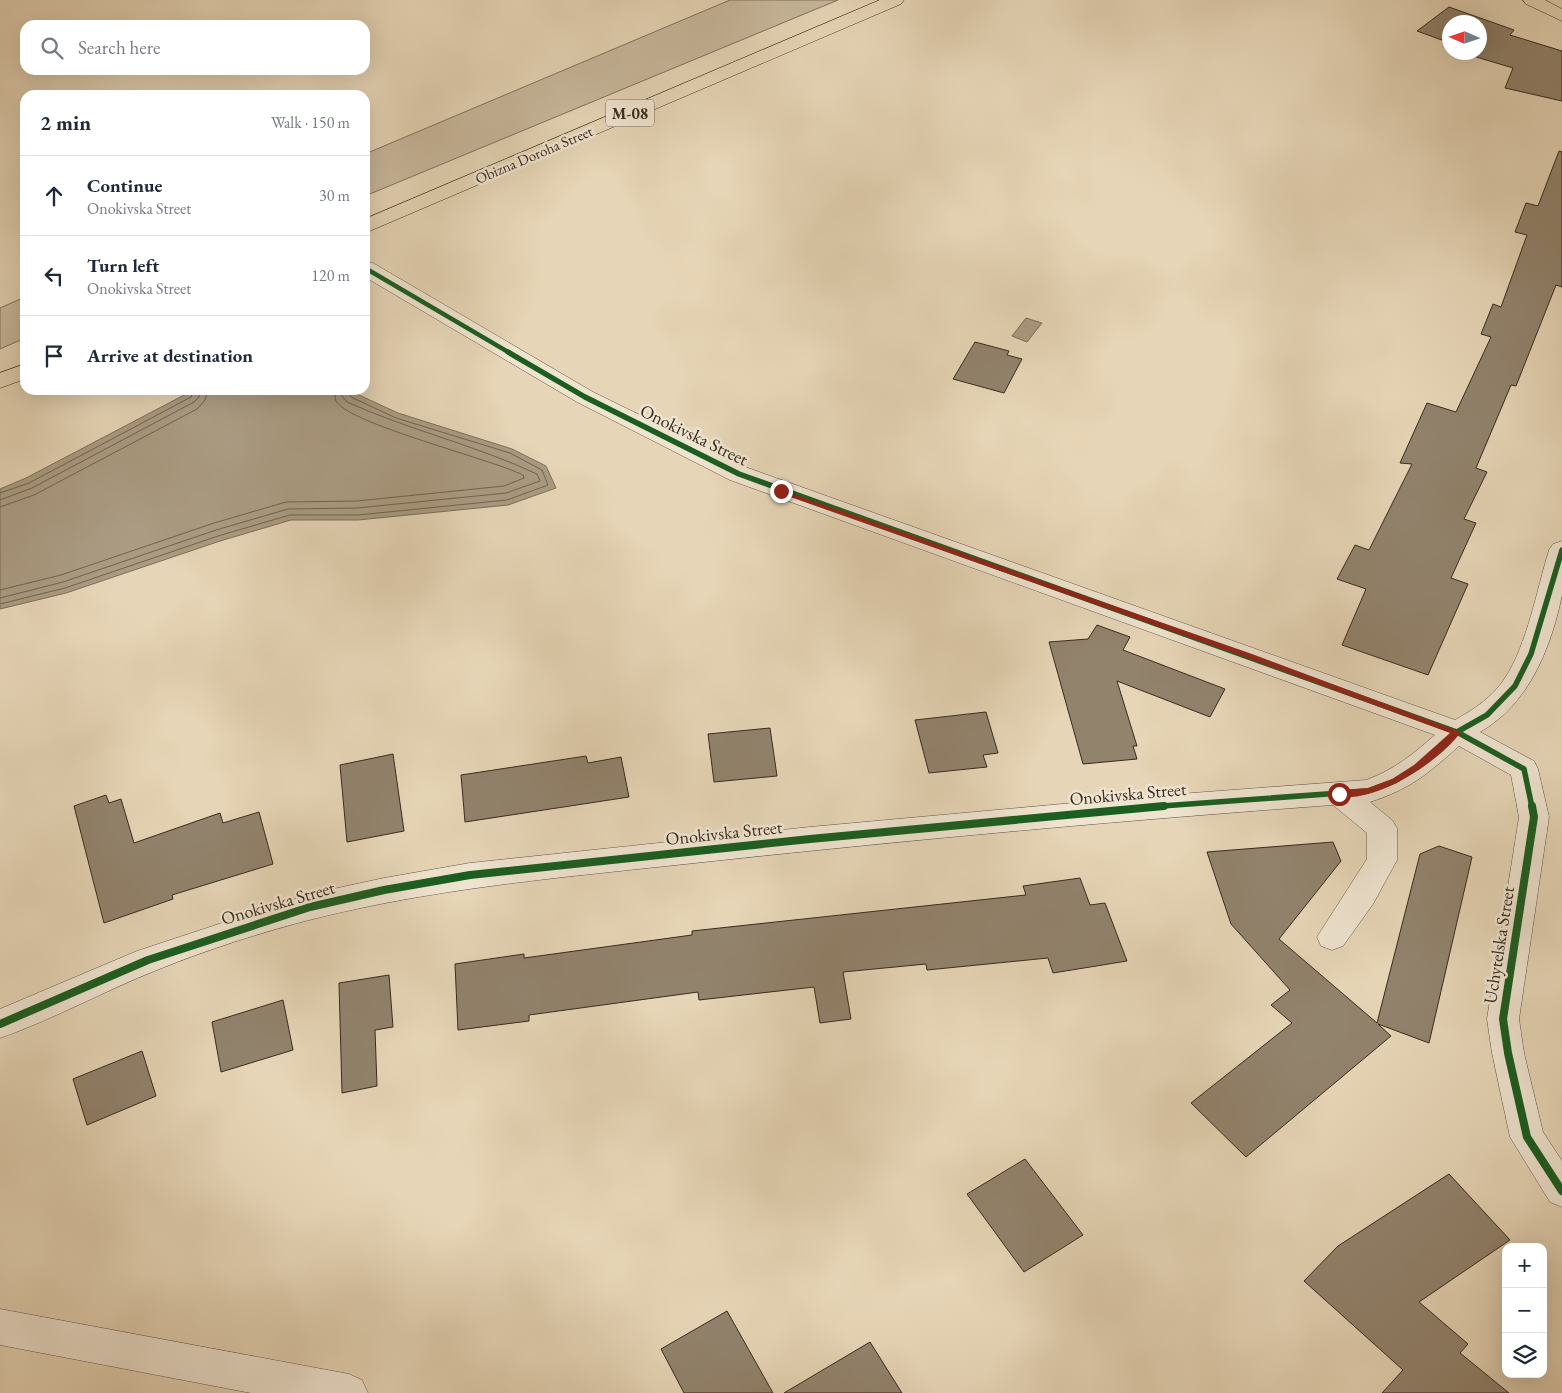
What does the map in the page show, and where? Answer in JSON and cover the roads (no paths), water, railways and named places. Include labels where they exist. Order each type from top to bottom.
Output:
[{"type":"main road","name":"Obizna Doroha Street","points":[[370,225],[895,0]]},
{"type":"main road","points":[[1532,0],[1562,16]]},
{"type":"main road","points":[[0,382],[20,373]]},
{"type":"street","name":"Onokivska Street","points":[[370,271],[585,397],[739,474],[1250,656],[1457,732]]},
{"type":"street","name":"Onokivska Street","points":[[0,1024],[148,960],[215,937],[310,907],[384,890],[470,875],[1120,809],[1368,791],[1395,781],[1417,767],[1457,732],[1487,715],[1515,686],[1531,654],[1562,550]]},
{"type":"street","name":"Uchytelska Street","points":[[1457,732],[1524,768],[1534,817],[1503,1019],[1508,1053],[1527,1137],[1562,1191]]},
{"type":"street","points":[[1332,937],[1362,895],[1382,860],[1382,828],[1339,794]]},
{"type":"street","points":[[0,1327],[348,1393]]},
{"type":"water","points":[[1026,318],[1042,323],[1027,342],[1012,336]]},
{"type":"water","points":[[184,395],[359,395],[398,413],[512,449],[546,466],[556,488],[508,505],[358,520],[291,520],[220,541],[66,593],[0,609],[0,489],[26,478]]}]
